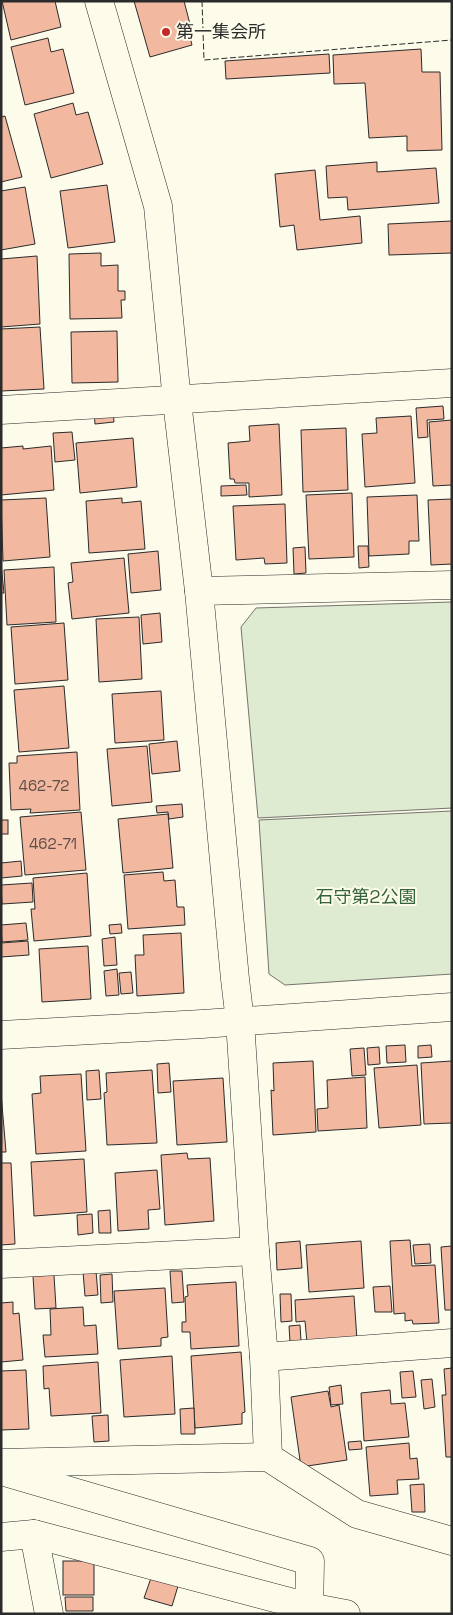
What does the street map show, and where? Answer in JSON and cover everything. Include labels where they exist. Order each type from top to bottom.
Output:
[{"type":"street","points":[[100,1],[158,206],[177,401],[199,590],[240,1021],[264,1358],[268,1458]]},
{"type":"street","points":[[1,410],[177,401],[452,383]]},
{"type":"street","points":[[199,590],[452,584]]},
{"type":"street","points":[[1,1035],[452,1007]]},
{"type":"street","points":[[1,1264],[255,1251]]},
{"type":"street","points":[[264,1358],[452,1343]]},
{"type":"street","points":[[1,1463],[268,1458],[357,1514],[452,1541]]},
{"type":"street","points":[[1,1472],[310,1561],[309,1610]]},
{"type":"street","points":[[34,1534],[48,1614]]},
{"type":"street","points":[[1,1537],[34,1534],[309,1610],[346,1614]]},
{"type":"green space","points":[[452,602],[452,808],[258,818],[241,627],[256,608]]},
{"type":"green space","name":"石守第2公園","points":[[452,811],[452,974],[285,985],[269,974],[259,820]]},
{"type":"building","points":[[2,1],[55,1],[61,27],[11,40]]},
{"type":"building","name":"第一集会所","points":[[134,1],[184,1],[191,28],[188,29],[192,45],[150,57]]},
{"type":"building","points":[[48,38],[51,52],[63,49],[74,93],[25,105],[11,47]]},
{"type":"building","points":[[421,49],[422,72],[440,72],[442,150],[407,151],[407,136],[369,138],[365,83],[334,84],[333,55]]},
{"type":"building","points":[[329,54],[330,73],[226,79],[225,61]]},
{"type":"building","points":[[73,103],[76,115],[88,112],[103,164],[51,178],[34,114]]},
{"type":"building","points":[[5,116],[22,177],[1,182],[1,117]]},
{"type":"building","points":[[377,162],[377,172],[436,168],[439,203],[348,210],[347,197],[328,198],[326,166]]},
{"type":"building","points":[[315,170],[320,220],[360,216],[362,243],[297,250],[294,225],[280,227],[275,174]]},
{"type":"building","points":[[107,185],[115,242],[68,248],[60,191]]},
{"type":"building","points":[[25,187],[35,244],[1,250],[1,191]]},
{"type":"building","points":[[452,221],[452,253],[389,255],[388,224]]},
{"type":"building","points":[[101,253],[101,266],[118,265],[118,291],[125,291],[125,300],[121,300],[122,318],[70,319],[69,254]]},
{"type":"building","points":[[37,256],[40,324],[1,327],[1,259]]},
{"type":"building","points":[[40,327],[44,389],[1,391],[1,329]]},
{"type":"building","points":[[117,331],[118,382],[72,383],[71,332]]},
{"type":"building","points":[[443,406],[444,419],[427,420],[428,437],[418,438],[416,408]]},
{"type":"building","points":[[113,410],[114,422],[95,424],[94,411]]},
{"type":"building","points":[[411,416],[415,483],[365,487],[362,434],[377,433],[376,418]]},
{"type":"building","points":[[452,420],[452,485],[433,486],[429,422]]},
{"type":"building","points":[[279,424],[282,495],[249,497],[249,483],[235,483],[234,479],[230,479],[228,443],[250,441],[249,426]]},
{"type":"building","points":[[346,428],[348,490],[303,492],[301,430]]},
{"type":"building","points":[[72,432],[75,460],[55,462],[53,433]]},
{"type":"building","points":[[133,438],[137,487],[80,493],[76,443]]},
{"type":"building","points":[[23,446],[23,449],[51,446],[54,490],[1,495],[1,448]]},
{"type":"building","points":[[246,485],[247,495],[221,496],[221,486]]},
{"type":"building","points":[[352,493],[354,557],[309,559],[306,495]]},
{"type":"building","points":[[417,495],[419,541],[409,541],[409,554],[369,556],[367,497]]},
{"type":"building","points":[[46,498],[50,557],[3,561],[1,500]]},
{"type":"building","points":[[122,498],[122,503],[141,501],[145,549],[89,553],[86,501]]},
{"type":"building","points":[[452,499],[452,564],[431,565],[428,500]]},
{"type":"building","points":[[285,504],[287,563],[265,564],[264,558],[236,560],[233,506]]},
{"type":"building","points":[[358,546],[368,546],[369,567],[359,568]]},
{"type":"building","points":[[305,547],[306,573],[294,574],[293,548]]},
{"type":"building","points":[[158,551],[161,590],[131,593],[128,554]]},
{"type":"building","points":[[124,558],[129,613],[72,619],[68,583],[73,582],[71,563]]},
{"type":"building","points":[[1,564],[4,593],[1,593]]},
{"type":"building","points":[[54,567],[56,622],[7,625],[4,570]]},
{"type":"building","points":[[160,613],[162,642],[143,644],[141,615]]},
{"type":"building","points":[[139,617],[142,679],[99,682],[96,619]]},
{"type":"building","points":[[64,623],[68,680],[15,684],[11,627]]},
{"type":"building","points":[[64,686],[69,748],[19,752],[14,690]]},
{"type":"building","points":[[161,691],[164,740],[115,743],[112,694]]},
{"type":"building","points":[[177,741],[180,771],[152,774],[149,744]]},
{"type":"building","points":[[147,746],[152,802],[112,806],[107,749]]},
{"type":"building","points":[[77,752],[80,810],[30,813],[31,809],[11,810],[9,763],[17,763],[17,756]]},
{"type":"building","points":[[182,804],[183,817],[169,819],[168,812],[157,813],[156,806]]},
{"type":"building","points":[[81,812],[86,870],[25,875],[20,817]]},
{"type":"building","points":[[168,814],[173,868],[123,873],[118,819]]},
{"type":"building","points":[[1,820],[8,820],[8,834],[1,834]]},
{"type":"building","points":[[21,861],[22,876],[1,878],[1,863]]},
{"type":"building","points":[[163,872],[164,881],[175,880],[177,907],[184,907],[185,925],[128,929],[124,875]]},
{"type":"building","points":[[87,873],[91,936],[34,941],[31,909],[35,909],[33,878]]},
{"type":"building","points":[[32,883],[33,902],[2,904],[1,885]]},
{"type":"building","points":[[26,923],[28,940],[2,942],[1,925]]},
{"type":"building","points":[[121,924],[122,933],[110,934],[109,925]]},
{"type":"building","points":[[181,933],[184,993],[137,996],[135,955],[144,955],[143,935]]},
{"type":"building","points":[[115,937],[117,965],[104,966],[102,939]]},
{"type":"building","points":[[28,941],[29,955],[1,957],[1,943]]},
{"type":"building","points":[[88,946],[91,999],[42,1002],[39,949]]},
{"type":"building","points":[[117,969],[119,995],[106,996],[104,971]]},
{"type":"building","points":[[131,972],[133,993],[121,994],[119,973]]},
{"type":"building","points":[[405,1045],[406,1062],[387,1063],[386,1046]]},
{"type":"building","points":[[431,1045],[432,1057],[418,1058],[418,1046]]},
{"type":"building","points":[[379,1047],[380,1064],[368,1065],[367,1048]]},
{"type":"building","points":[[364,1048],[366,1075],[352,1076],[350,1049]]},
{"type":"building","points":[[313,1061],[316,1132],[273,1135],[271,1090],[274,1091],[273,1063]]},
{"type":"building","points":[[452,1061],[452,1123],[424,1124],[421,1063]]},
{"type":"building","points":[[169,1063],[171,1092],[158,1093],[157,1064]]},
{"type":"building","points":[[417,1065],[421,1125],[379,1128],[374,1068]]},
{"type":"building","points":[[99,1070],[101,1099],[87,1100],[86,1071]]},
{"type":"building","points":[[152,1070],[157,1143],[107,1145],[104,1093],[107,1092],[106,1073]]},
{"type":"building","points":[[81,1074],[86,1151],[36,1154],[32,1094],[41,1093],[40,1076]]},
{"type":"building","points":[[365,1077],[367,1128],[318,1131],[317,1109],[328,1108],[327,1080]]},
{"type":"building","points":[[223,1078],[227,1142],[177,1145],[173,1081]]},
{"type":"building","points":[[1,1093],[6,1152],[1,1152]]},
{"type":"building","points":[[187,1153],[188,1159],[210,1158],[214,1221],[165,1225],[161,1155]]},
{"type":"building","points":[[84,1159],[87,1212],[34,1216],[31,1162]]},
{"type":"building","points":[[1,1163],[11,1163],[15,1244],[1,1245]]},
{"type":"building","points":[[157,1170],[160,1209],[148,1210],[149,1229],[118,1231],[115,1173]]},
{"type":"building","points":[[110,1210],[111,1233],[99,1233],[98,1211]]},
{"type":"building","points":[[92,1214],[93,1233],[78,1235],[77,1215]]},
{"type":"building","points":[[410,1240],[412,1266],[435,1265],[439,1323],[413,1324],[412,1320],[405,1321],[405,1313],[394,1314],[390,1241]]},
{"type":"building","points":[[300,1241],[302,1268],[277,1270],[276,1243]]},
{"type":"building","points":[[361,1241],[364,1288],[309,1292],[306,1245]]},
{"type":"building","points":[[430,1244],[431,1263],[415,1264],[413,1245]]},
{"type":"building","points":[[452,1246],[452,1310],[445,1310],[441,1247]]},
{"type":"building","points":[[96,1271],[98,1295],[85,1296],[83,1272]]},
{"type":"building","points":[[170,1271],[182,1271],[184,1302],[172,1303]]},
{"type":"building","points":[[112,1274],[113,1302],[101,1303],[100,1275]]},
{"type":"building","points":[[54,1275],[56,1308],[35,1309],[33,1276]]},
{"type":"building","points":[[236,1282],[239,1346],[191,1349],[190,1332],[182,1332],[182,1322],[186,1322],[185,1297],[188,1296],[187,1285]]},
{"type":"building","points":[[390,1286],[392,1312],[375,1312],[373,1287]]},
{"type":"building","points":[[165,1288],[168,1337],[161,1338],[161,1346],[118,1349],[114,1291]]},
{"type":"building","points":[[280,1294],[291,1294],[292,1321],[281,1322]]},
{"type":"building","points":[[354,1296],[357,1340],[307,1343],[305,1321],[296,1322],[295,1300]]},
{"type":"building","points":[[13,1302],[13,1314],[19,1313],[23,1360],[1,1362],[1,1303]]},
{"type":"building","points":[[83,1307],[84,1326],[96,1325],[98,1354],[45,1357],[43,1335],[51,1335],[50,1309]]},
{"type":"building","points":[[300,1325],[301,1341],[290,1342],[289,1326]]},
{"type":"building","points":[[241,1352],[245,1412],[242,1413],[242,1424],[195,1428],[191,1356]]},
{"type":"building","points":[[172,1356],[175,1414],[124,1417],[120,1360]]},
{"type":"building","points":[[98,1362],[101,1413],[51,1416],[49,1388],[44,1389],[43,1366]]},
{"type":"building","points":[[452,1368],[452,1457],[446,1457],[442,1395],[446,1395],[444,1369]]},
{"type":"building","points":[[26,1370],[29,1429],[1,1430],[1,1371]]},
{"type":"building","points":[[413,1371],[416,1397],[402,1398],[400,1372]]},
{"type":"building","points":[[432,1379],[435,1407],[424,1409],[421,1380]]},
{"type":"building","points":[[341,1385],[343,1404],[331,1405],[329,1387]]},
{"type":"building","points":[[390,1390],[391,1404],[405,1403],[409,1437],[364,1441],[361,1393]]},
{"type":"building","points":[[328,1391],[331,1407],[339,1405],[347,1460],[301,1467],[291,1397]]},
{"type":"building","points":[[194,1408],[195,1434],[181,1434],[180,1409]]},
{"type":"building","points":[[108,1415],[109,1441],[94,1442],[92,1416]]},
{"type":"building","points":[[361,1441],[362,1449],[349,1450],[348,1442]]},
{"type":"building","points":[[409,1443],[410,1459],[417,1458],[419,1479],[397,1480],[398,1494],[370,1496],[366,1447]]},
{"type":"building","points":[[424,1484],[425,1512],[412,1512],[410,1485]]},
{"type":"building","points":[[63,1561],[94,1561],[94,1595],[63,1595]]},
{"type":"building","points":[[151,1578],[178,1586],[172,1606],[144,1598]]},
{"type":"building","points":[[65,1597],[93,1597],[93,1611],[66,1611]]},
{"type":"fence","points":[[202,1],[204,60],[452,40]]},
{"type":"fence","points":[[451,1],[452,5]]},
{"type":"place","name":"第一集会所","points":[[166,32]]}]
